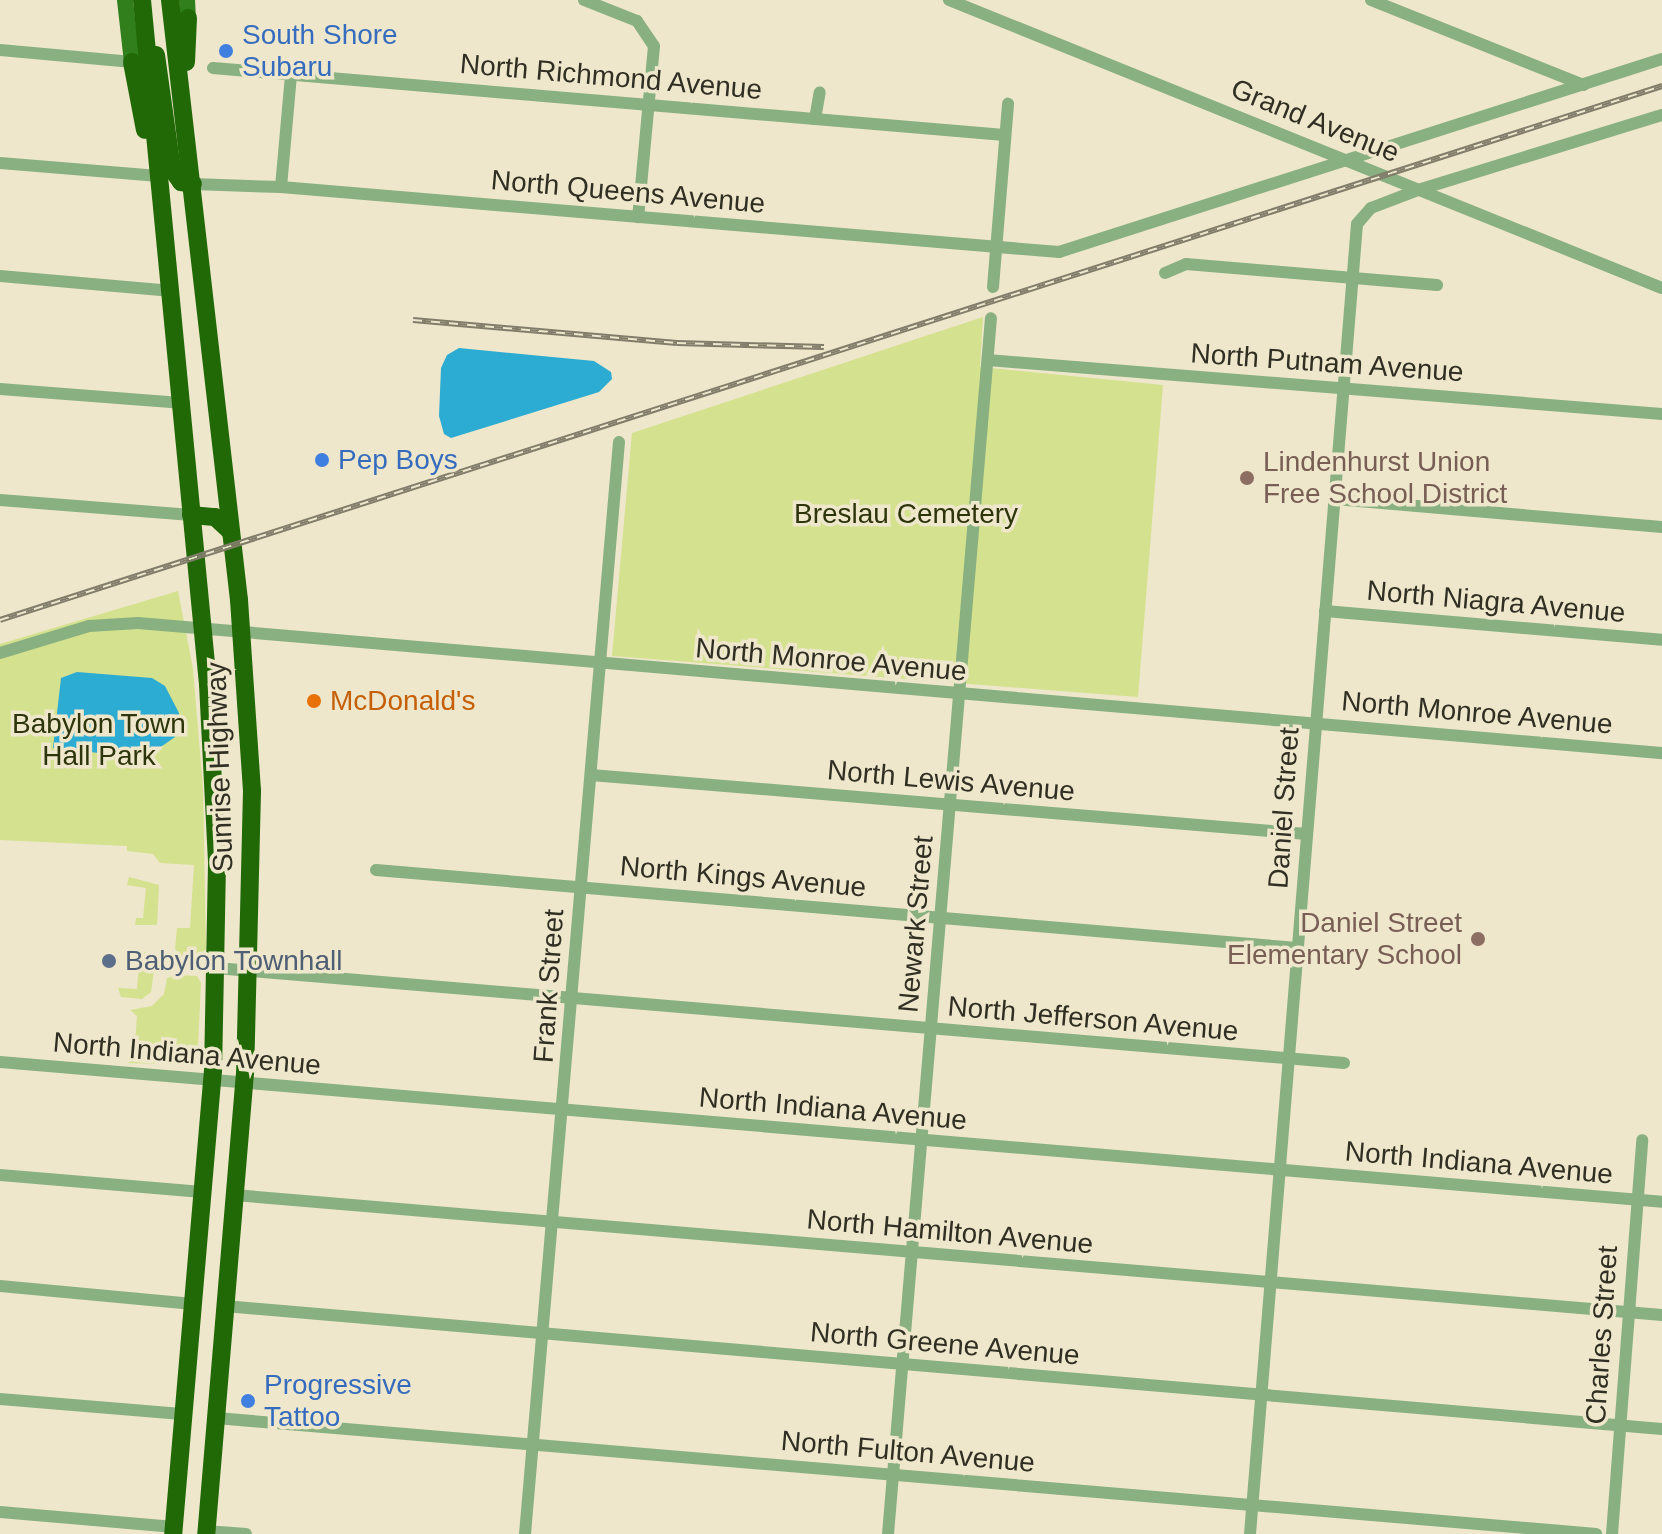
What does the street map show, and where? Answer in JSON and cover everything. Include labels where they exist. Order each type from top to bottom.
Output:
[{"type":"highway","name":"Sunrise Highway","points":[[170,0],[242,633],[252,804],[251,971],[244,1082],[206,1532]]},
{"type":"highway","points":[[142,5],[161,72],[172,169],[181,182],[193,184]]},
{"type":"highway","name":"Sunrise Highway","points":[[142,5],[172,291],[215,793],[216,968],[212,1080],[174,1531]]},
{"type":"highway","points":[[184,104],[188,9]]},
{"type":"highway","points":[[132,62],[158,176]]},
{"type":"highway","points":[[191,515],[215,517],[231,532]]},
{"type":"main road","points":[[125,0],[132,62]]},
{"type":"street","points":[[584,0],[641,24],[654,46],[638,217]]},
{"type":"street","name":"Grand Avenue","points":[[949,0],[1662,288]]},
{"type":"street","points":[[1371,0],[1584,85]]},
{"type":"street","points":[[0,50],[132,62]]},
{"type":"street","points":[[1350,160],[1662,59]]},
{"type":"street","name":"North Richmond Avenue","points":[[213,68],[1004,135]]},
{"type":"street","points":[[281,187],[291,74]]},
{"type":"street","points":[[815,119],[820,92]]},
{"type":"street","points":[[993,287],[1008,104]]},
{"type":"street","points":[[1418,190],[1662,115]]},
{"type":"street","name":"North Queens Avenue","points":[[193,184],[281,187],[1059,252],[1350,160]]},
{"type":"street","points":[[0,163],[158,176]]},
{"type":"street","name":"Daniel Street","points":[[1250,1534],[1352,276],[1362,215],[1418,190]]},
{"type":"street","points":[[1165,273],[1186,264],[1437,285]]},
{"type":"street","points":[[0,276],[172,291]]},
{"type":"street","name":"Newark Street","points":[[888,1534],[991,318]]},
{"type":"street","name":"North Putnam Avenue","points":[[988,360],[1662,414]]},
{"type":"street","points":[[0,389],[180,403]]},
{"type":"street","name":"Frank Street","points":[[525,1534],[574,1000],[580,888],[619,442]]},
{"type":"street","points":[[1335,499],[1662,527]]},
{"type":"street","points":[[0,500],[191,515]]},
{"type":"street","name":"North Niagra Avenue","points":[[1325,611],[1662,640]]},
{"type":"street","name":"North Monroe Avenue","points":[[0,653],[101,624],[203,630],[1662,753]]},
{"type":"street","name":"North Lewis Avenue","points":[[591,775],[1307,834]]},
{"type":"street","name":"North Kings Avenue","points":[[376,870],[1297,948]]},
{"type":"street","name":"North Jefferson Avenue","points":[[216,968],[1287,1061],[1344,1063]]},
{"type":"street","name":"North Indiana Avenue","points":[[0,1062],[1662,1202]]},
{"type":"street","name":"Charles Street","points":[[1612,1534],[1631,1327],[1626,1312],[1642,1140]]},
{"type":"street","points":[[0,1175],[202,1192]]},
{"type":"street","name":"North Hamilton Avenue","points":[[234,1195],[1662,1315]]},
{"type":"street","points":[[0,1286],[193,1304]]},
{"type":"street","name":"North Greene Avenue","points":[[225,1306],[1662,1429]]},
{"type":"street","points":[[0,1399],[184,1414]]},
{"type":"street","name":"North Fulton Avenue","points":[[216,1418],[1596,1534]]},
{"type":"street","points":[[0,1512],[174,1531]]},
{"type":"street","points":[[206,1532],[246,1534]]},
{"type":"green space","name":"Breslau Cemetery","points":[[983,317],[980,367],[1163,385],[1138,697],[612,656],[632,433]]},
{"type":"green space","name":"Babylon Town Hall Park","points":[[178,591],[193,669],[203,788],[206,949],[196,959],[182,957],[175,949],[177,928],[190,928],[194,865],[160,863],[153,854],[127,851],[127,846],[0,840],[0,644]]},
{"type":"green space","points":[[129,877],[159,885],[157,925],[135,925],[136,918],[143,918],[146,888],[127,885]]},
{"type":"green space","points":[[140,951],[156,956],[151,992],[142,999],[121,997],[118,988],[137,989]]},
{"type":"green space","points":[[197,976],[201,983],[197,1065],[128,1063],[134,1057],[137,1016],[130,1010],[152,1006],[164,994],[167,978]]},
{"type":"water","points":[[459,348],[594,361],[611,372],[612,379],[599,392],[451,438],[444,434],[439,416],[441,368],[447,355]]},
{"type":"water","points":[[77,672],[152,678],[165,686],[179,713],[175,737],[145,758],[53,748],[61,678]]},
{"type":"railway","points":[[0,620],[1662,86]]},
{"type":"railway","points":[[413,320],[677,343],[824,347]]},
{"type":"place","name":"South Shore Subaru","points":[[226,51]]},
{"type":"place","name":"Pep Boys","points":[[322,460]]},
{"type":"place","name":"Lindenhurst Union Free School District","points":[[1247,478]]},
{"type":"place","name":"McDonald's","points":[[314,701]]},
{"type":"place","name":"Daniel Street Elementary School","points":[[1478,939]]},
{"type":"place","name":"Babylon Townhall","points":[[109,961]]},
{"type":"place","name":"Progressive Tattoo","points":[[248,1401]]}]
